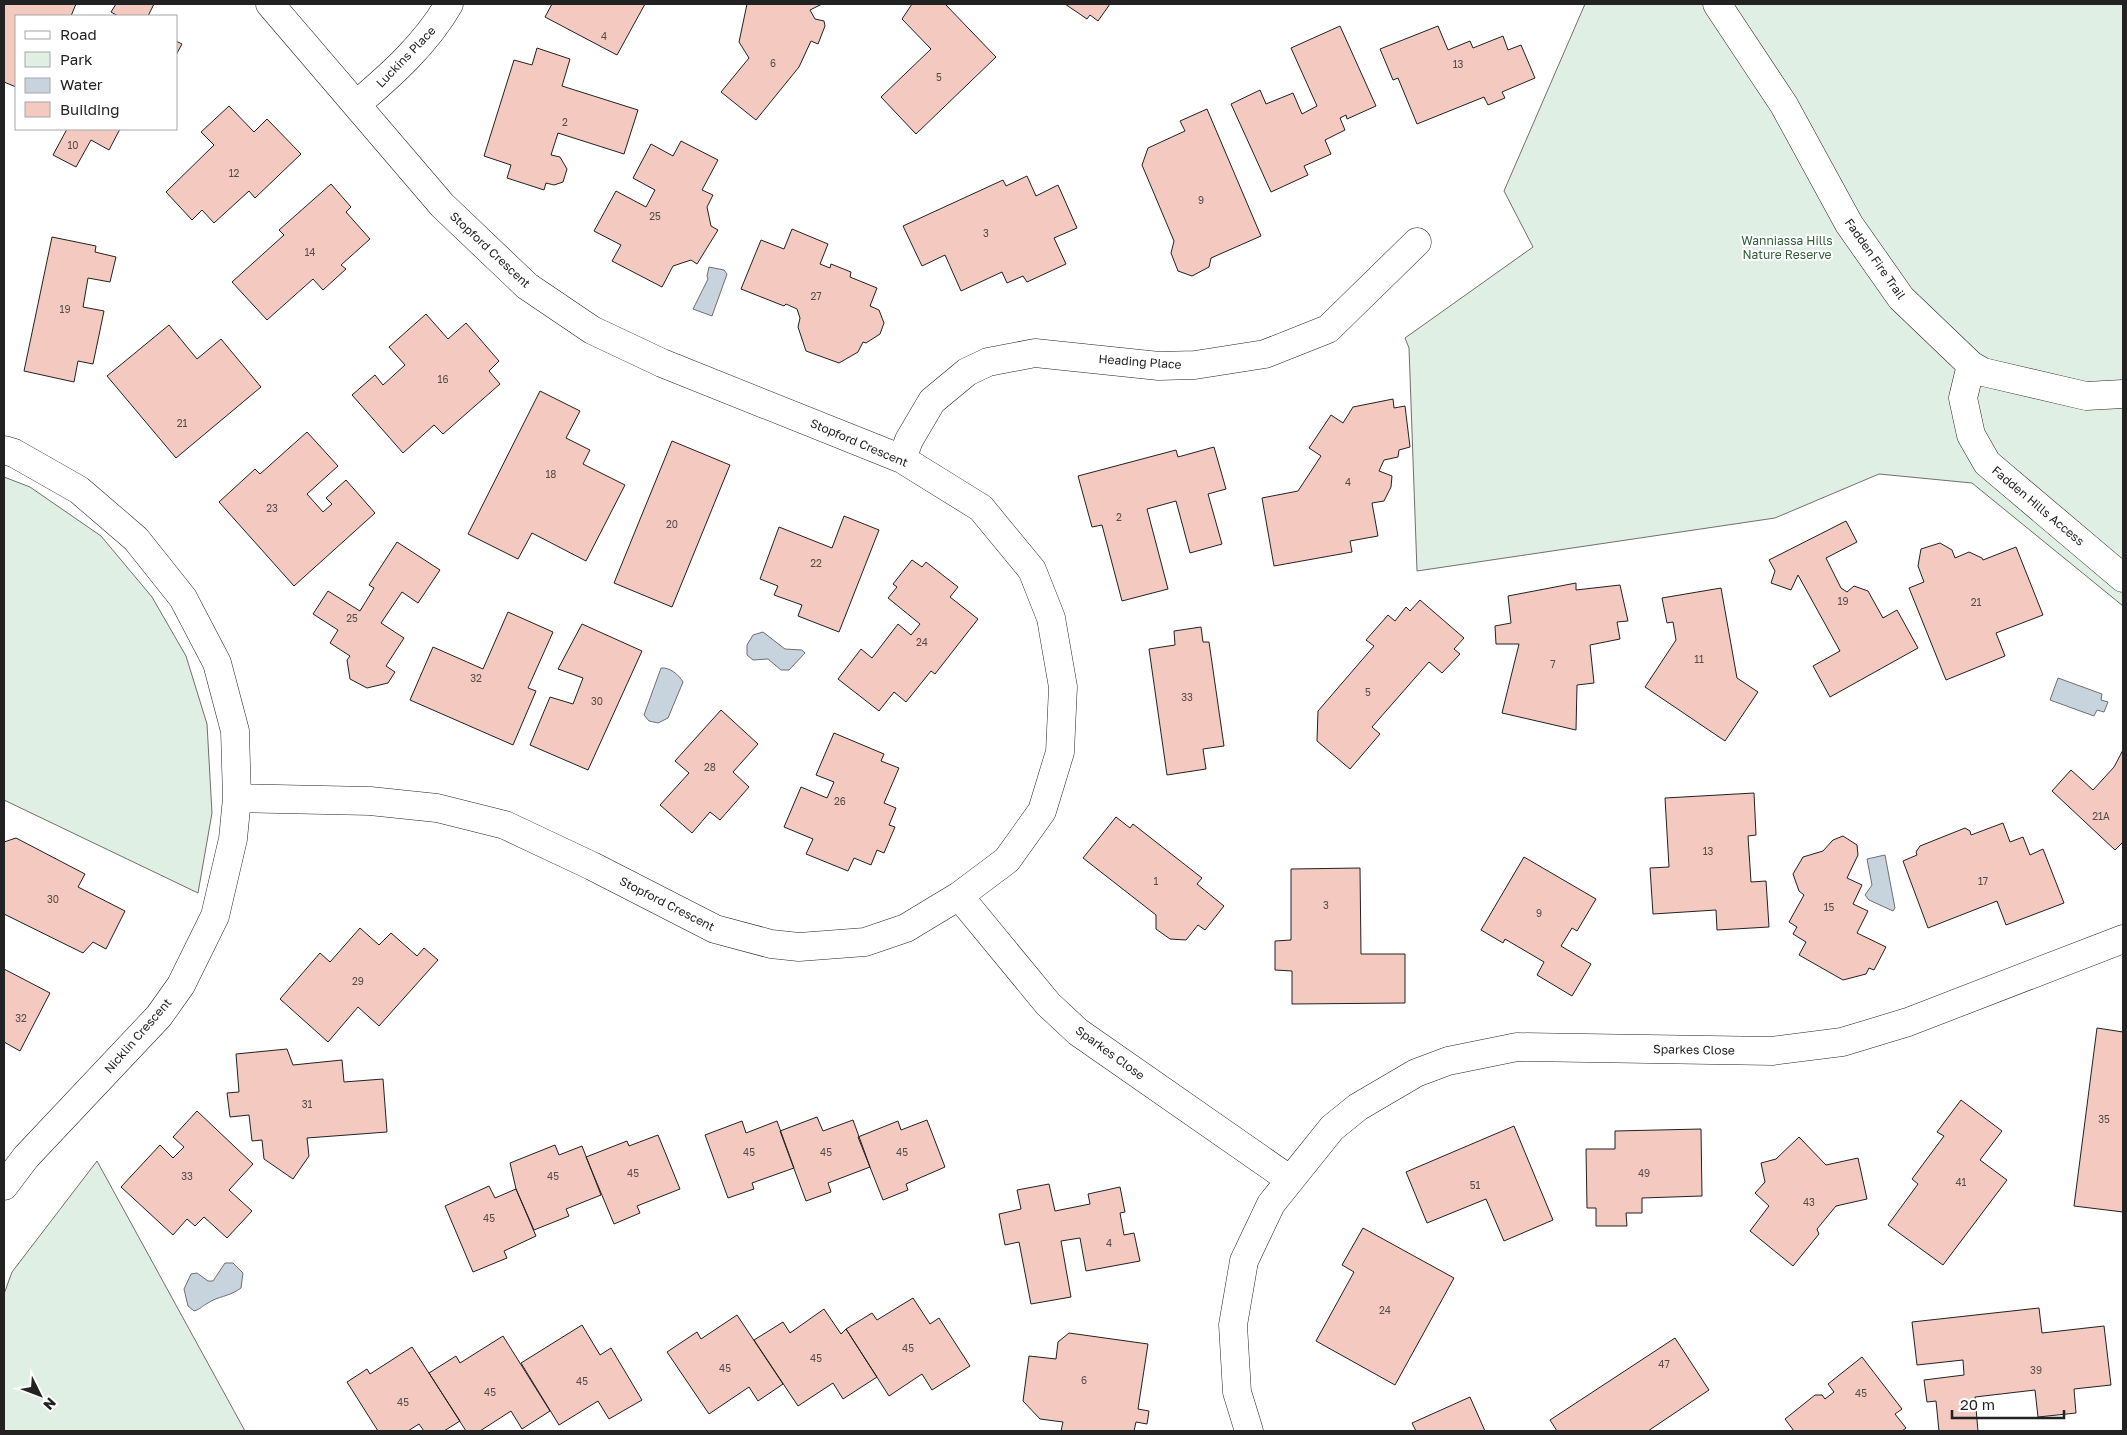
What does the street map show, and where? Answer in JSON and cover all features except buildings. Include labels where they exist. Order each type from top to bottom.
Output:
[{"type":"street","name":"Stopford Crescent","points":[[237,798],[370,801],[437,808],[505,825],[592,866],[716,929],[771,944],[799,947],[865,942],[906,928],[959,896],[1007,860],[1042,811],[1060,752],[1062,687],[1052,618],[1032,570],[981,508],[902,459],[662,363],[592,330],[527,286],[442,205],[270,4]]},
{"type":"street","name":"Luckins Place","points":[[357,104],[390,76],[436,27],[449,4]]},
{"type":"street","name":"Fadden Fire Trail","points":[[1717,4],[1784,105],[1854,232],[1901,298],[1971,365],[1983,372],[2086,396],[2123,394]]},
{"type":"street","name":"Heading Place","points":[[902,459],[909,440],[932,401],[967,372],[988,362],[1036,353],[1159,366],[1195,366],[1265,354],[1328,329],[1417,242]]},
{"type":"street","name":"Fadden Hills Access","points":[[1971,365],[1963,398],[1970,435],[1987,463],[2123,578]]},
{"type":"street","name":"Nicklin Crescent","points":[[4,450],[14,453],[79,490],[136,539],[183,598],[217,663],[235,731],[237,798],[233,839],[215,916],[181,985],[159,1016],[26,1157],[4,1186]]},
{"type":"street","name":"Sparkes Close","points":[[959,896],[1048,1004],[1078,1032],[1289,1179]]},
{"type":"street","name":"Sparkes Close","points":[[1249,1431],[1237,1392],[1233,1324],[1244,1261],[1271,1204],[1289,1179],[1332,1128],[1358,1107],[1416,1073],[1448,1061],[1517,1047],[1772,1051],[1842,1042],[1908,1022],[2123,939]]},
{"type":"green space","name":"Wanniassa Hills Nature Reserve","points":[[1585,4],[2123,4],[2123,606],[1972,483],[1879,474],[1775,518],[1417,571],[1409,348],[1405,338],[1533,247],[1504,191]]},
{"type":"green space","points":[[4,477],[30,487],[101,536],[152,597],[186,656],[207,724],[212,813],[198,893],[4,800]]},
{"type":"green space","points":[[97,1161],[245,1431],[4,1431],[4,1294],[12,1272]]},
{"type":"water","points":[[709,267],[724,270],[727,274],[712,316],[693,309],[708,279]]},
{"type":"water","points":[[763,632],[785,649],[802,650],[805,653],[789,670],[781,670],[768,659],[753,660],[747,655],[747,645],[753,635]]},
{"type":"water","points":[[661,668],[674,672],[683,682],[668,718],[658,723],[649,721],[644,715]]},
{"type":"water","points":[[2058,678],[2102,694],[2101,700],[2108,702],[2104,712],[2097,710],[2094,716],[2050,700]]},
{"type":"water","points":[[1885,855],[1895,908],[1893,911],[1869,900],[1865,895],[1872,885],[1867,859]]},
{"type":"water","points":[[225,1263],[233,1263],[243,1273],[241,1288],[194,1311],[188,1306],[184,1289],[191,1274],[197,1273],[208,1281],[213,1281]]}]
